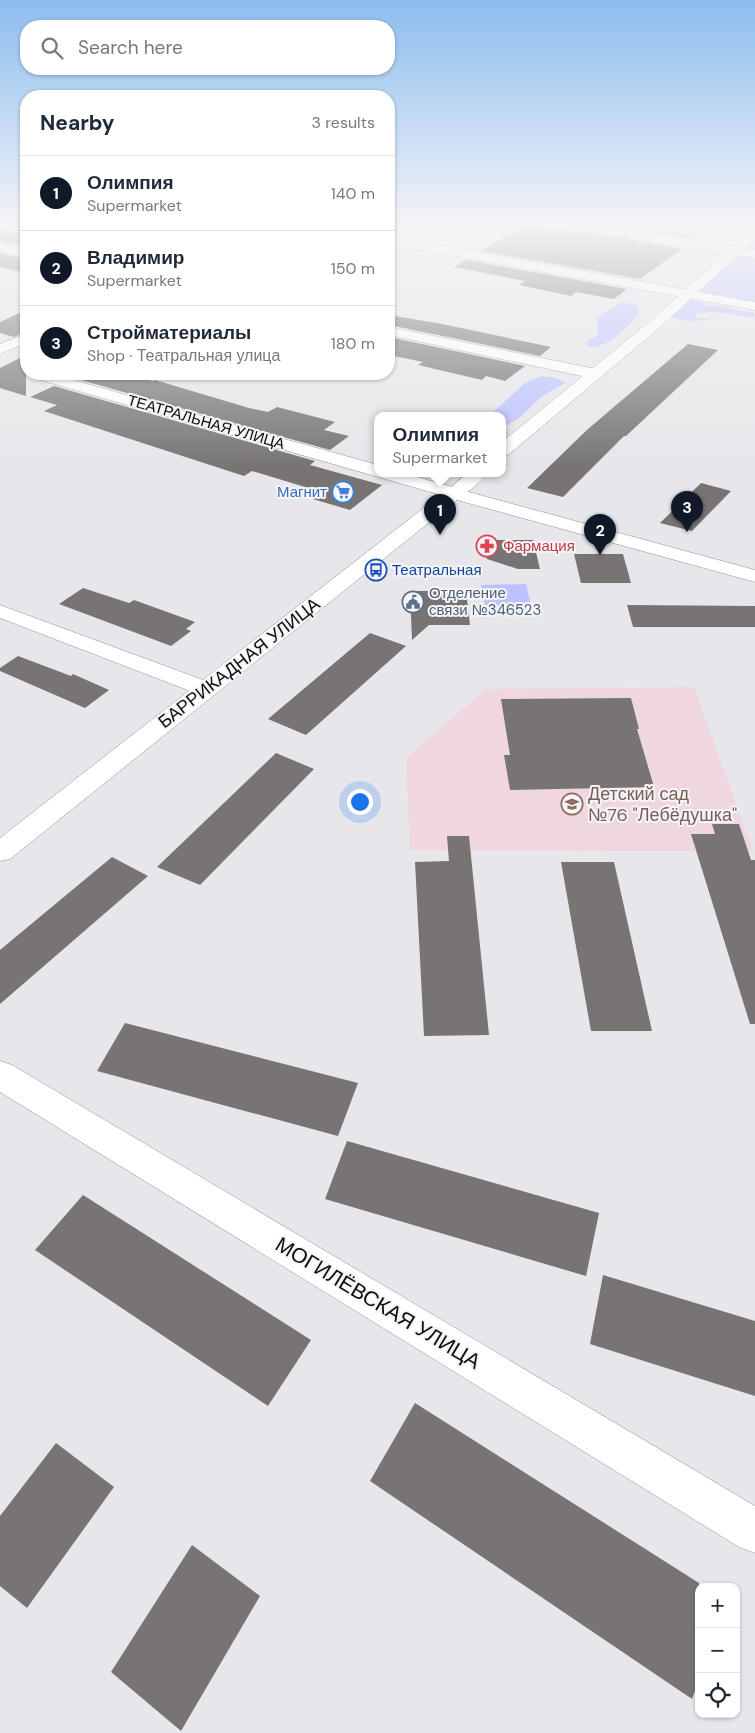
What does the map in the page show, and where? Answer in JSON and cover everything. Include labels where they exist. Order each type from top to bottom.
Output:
[{"type":"street","points":[[506,448],[596,374],[673,306]]},
{"type":"street","points":[[395,332],[596,374]]},
{"type":"street","points":[[0,350],[20,341]]},
{"type":"street","name":"ТЕАТРАЛЬНАЯ УЛИЦА","points":[[56,380],[374,470]]},
{"type":"street","points":[[398,477],[755,576]]},
{"type":"street","name":"БАРРИКАДНАЯ УЛИЦА","points":[[0,852],[473,477]]},
{"type":"street","points":[[0,611],[206,689]]},
{"type":"street","name":"МОГИЛЁВСКАЯ УЛИЦА","points":[[0,1075],[755,1531]]},
{"type":"shaded area","points":[[616,306],[636,306],[639,314],[609,341],[595,347],[587,347],[587,341],[597,335],[596,318]]},
{"type":"shaded area","points":[[679,306],[705,306],[721,306],[753,312],[755,317],[706,312],[694,315],[697,318],[712,319],[690,321],[668,317]]},
{"type":"shaded area","points":[[541,376],[556,378],[565,383],[541,397],[519,418],[506,426],[506,412],[493,412],[525,383]]},
{"type":"shaded area","points":[[526,584],[531,605],[485,606],[481,585]]},
{"type":"shaded area","name":"Детский сад №76 \"Лебёдушка\"","points":[[694,687],[753,851],[410,850],[406,758],[486,689]]},
{"type":"building","points":[[20,313],[20,334],[14,337],[0,333],[0,322]]},
{"type":"building","points":[[395,316],[551,347],[540,356],[395,326]]},
{"type":"building","points":[[395,338],[525,366],[505,381],[486,376],[482,380],[418,365],[423,362],[395,356]]},
{"type":"building","points":[[688,344],[718,350],[624,436],[563,497],[527,488],[588,429]]},
{"type":"building","points":[[20,358],[20,380],[26,380],[26,396],[0,388],[0,368]]},
{"type":"building","points":[[81,380],[155,380],[249,408],[268,412],[277,407],[335,422],[324,430],[349,436],[330,450]]},
{"type":"building","points":[[54,386],[315,461],[310,465],[382,485],[350,510],[306,497],[315,490],[252,471],[244,476],[44,411],[57,405],[30,397]]},
{"type":"building","points":[[701,483],[731,491],[692,531],[660,523]]},
{"type":"building","points":[[483,540],[533,540],[540,569],[518,569],[487,559]]},
{"type":"building","points":[[574,554],[623,554],[631,583],[581,583]]},
{"type":"building","points":[[83,588],[129,603],[134,600],[195,622],[186,629],[191,631],[171,646],[59,604]]},
{"type":"building","points":[[410,591],[466,591],[470,625],[429,625],[412,640]]},
{"type":"building","points":[[627,605],[755,606],[755,627],[633,627]]},
{"type":"building","points":[[370,633],[406,646],[306,735],[268,719]]},
{"type":"building","points":[[18,656],[71,676],[73,674],[109,690],[85,708],[0,671],[0,668]]},
{"type":"building","points":[[631,698],[639,729],[637,729],[654,787],[510,790],[504,755],[510,755],[501,699]]},
{"type":"building","points":[[276,753],[314,769],[200,885],[157,867]]},
{"type":"building","points":[[712,824],[739,824],[751,860],[755,860],[755,1024],[750,1024],[691,834],[715,834]]},
{"type":"building","points":[[447,836],[469,836],[489,1035],[424,1036],[415,862],[449,861]]},
{"type":"building","points":[[112,857],[148,876],[0,1004],[0,950]]},
{"type":"building","points":[[561,862],[614,862],[652,1031],[591,1031]]},
{"type":"building","points":[[125,1023],[358,1083],[338,1136],[97,1071]]},
{"type":"building","points":[[347,1141],[599,1213],[586,1276],[325,1199]]},
{"type":"building","points":[[83,1195],[311,1340],[268,1406],[35,1250]]},
{"type":"building","points":[[603,1275],[755,1321],[755,1396],[590,1344]]},
{"type":"building","points":[[415,1403],[699,1583],[695,1583],[695,1691],[692,1699],[370,1481]]},
{"type":"building","points":[[56,1443],[114,1487],[27,1608],[0,1586],[0,1516]]},
{"type":"building","points":[[192,1545],[260,1596],[181,1731],[111,1672]]},
{"type":"place","name":"Магнит","points":[[343,492]]},
{"type":"place","name":"Стройматериалы","points":[[687,532]]},
{"type":"place","name":"Олимпия","points":[[440,535]]},
{"type":"place","name":"Фармация","points":[[487,546]]},
{"type":"place","name":"Владимир","points":[[600,555]]},
{"type":"place","name":"Театральная","points":[[376,570]]},
{"type":"place","name":"Отделение связи №346523","points":[[413,602]]},
{"type":"place","name":"Детский сад №76 \"Лебёдушка\"","points":[[572,804]]}]
